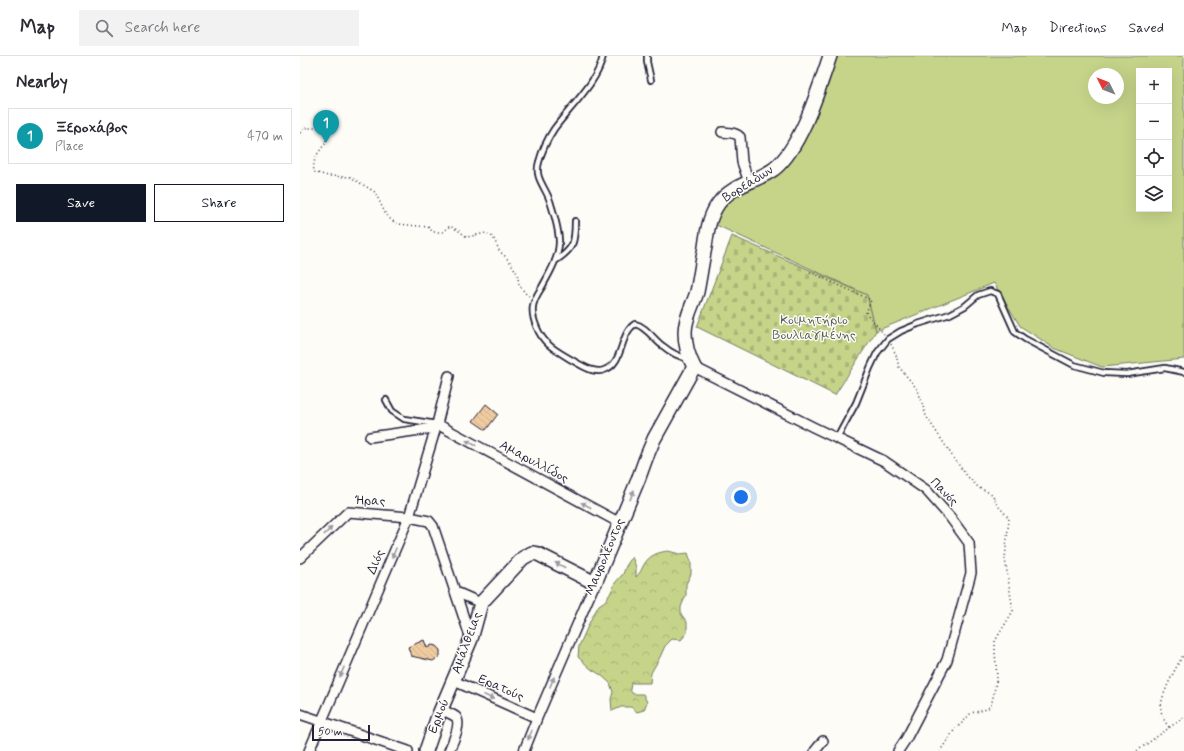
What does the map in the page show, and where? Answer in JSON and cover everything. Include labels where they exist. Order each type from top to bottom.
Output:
[{"type":"street","name":"Βορεάδων","points":[[692,364],[686,341],[686,323],[697,291],[710,220],[714,210],[723,197],[774,169],[790,150],[804,125],[816,97],[830,56]]},
{"type":"street","points":[[722,132],[737,134],[740,137],[742,162],[748,182]]},
{"type":"street","name":"Πανός","points":[[692,364],[813,428],[884,461],[926,490],[950,517],[969,543],[971,573],[947,660],[906,739],[898,751]]},
{"type":"street","name":"Μαυρολέοντος","points":[[524,751],[654,439],[692,364]]},
{"type":"street","name":"Διός","points":[[309,751],[409,517],[449,376]]},
{"type":"street","points":[[370,437],[436,426]]},
{"type":"street","name":"Αμαρυλλίδος","points":[[436,426],[620,523]]},
{"type":"street","name":"Ήρας","points":[[300,558],[348,512],[409,517],[429,521],[433,526],[471,638]]},
{"type":"street","name":"Αμάλθειας","points":[[454,681],[471,638],[481,603],[523,558],[532,553],[538,554],[595,583]]},
{"type":"street","points":[[456,592],[481,603]]},
{"type":"street","name":"Ερατούς","points":[[454,681],[537,718]]},
{"type":"street","name":"Ερμού","points":[[426,751],[441,710],[454,681]]},
{"type":"street","points":[[441,710],[456,718],[458,722],[458,728],[449,751]]},
{"type":"street","points":[[300,714],[408,751]]},
{"type":"street","points":[[815,751],[823,741]]},
{"type":"lane","points":[[602,56],[598,70],[554,130],[545,146],[537,170],[542,186],[550,199],[557,227],[559,243],[555,261],[532,306],[534,320],[538,331],[547,344],[591,370],[606,370],[613,364],[629,330],[635,324],[642,326],[662,346],[692,364]]},
{"type":"lane","points":[[647,56],[651,80]]},
{"type":"lane","points":[[555,261],[571,249],[574,238],[575,221]]},
{"type":"lane","points":[[837,438],[856,403],[877,353],[888,339],[901,331],[918,324],[950,314],[965,306],[978,295],[990,291],[998,294],[1015,332],[1074,365],[1104,373],[1126,374],[1165,368],[1184,372]]},
{"type":"lane","points":[[386,400],[392,411],[404,419],[436,426]]},
{"type":"path","points":[[300,133],[304,128],[318,128],[325,133],[326,143],[314,160],[314,172],[328,176],[350,177],[375,192],[385,213],[391,220],[398,224],[428,227],[433,232],[442,232],[450,226],[467,237],[486,233],[493,237],[500,252],[504,255],[517,273],[519,284],[525,293],[534,301]]},
{"type":"path","points":[[810,272],[871,300],[866,313],[888,339]]},
{"type":"path","points":[[1169,727],[1163,719],[1160,709],[1162,697],[1172,673],[1184,654]]},
{"type":"path","points":[[1137,751],[1184,717]]},
{"type":"green space","points":[[828,56],[1184,56],[1184,359],[1102,367],[1054,348],[1020,326],[994,283],[876,331],[867,295],[712,223],[725,199],[795,147]]},
{"type":"green space","name":"Κοιμητήριο Βουλιαγμένης","points":[[732,236],[867,295],[876,331],[835,395],[697,327]]},
{"type":"green space","points":[[668,551],[680,554],[688,553],[691,562],[691,574],[686,584],[686,595],[681,607],[681,614],[687,622],[687,633],[681,640],[672,639],[665,646],[651,673],[650,683],[631,683],[630,690],[633,694],[643,694],[647,702],[644,710],[637,712],[631,707],[621,707],[612,711],[611,699],[613,692],[610,683],[578,657],[579,646],[599,605],[605,601],[610,594],[615,583],[623,574],[632,557],[636,567],[636,577],[649,558],[658,553]]},
{"type":"building","points":[[486,404],[498,414],[486,430],[473,421]]},
{"type":"building","points":[[424,640],[427,648],[432,645],[436,646],[440,650],[440,656],[433,661],[411,656],[408,647]]},
{"type":"place","name":"Ξεροχάβος","points":[[326,143]]}]
